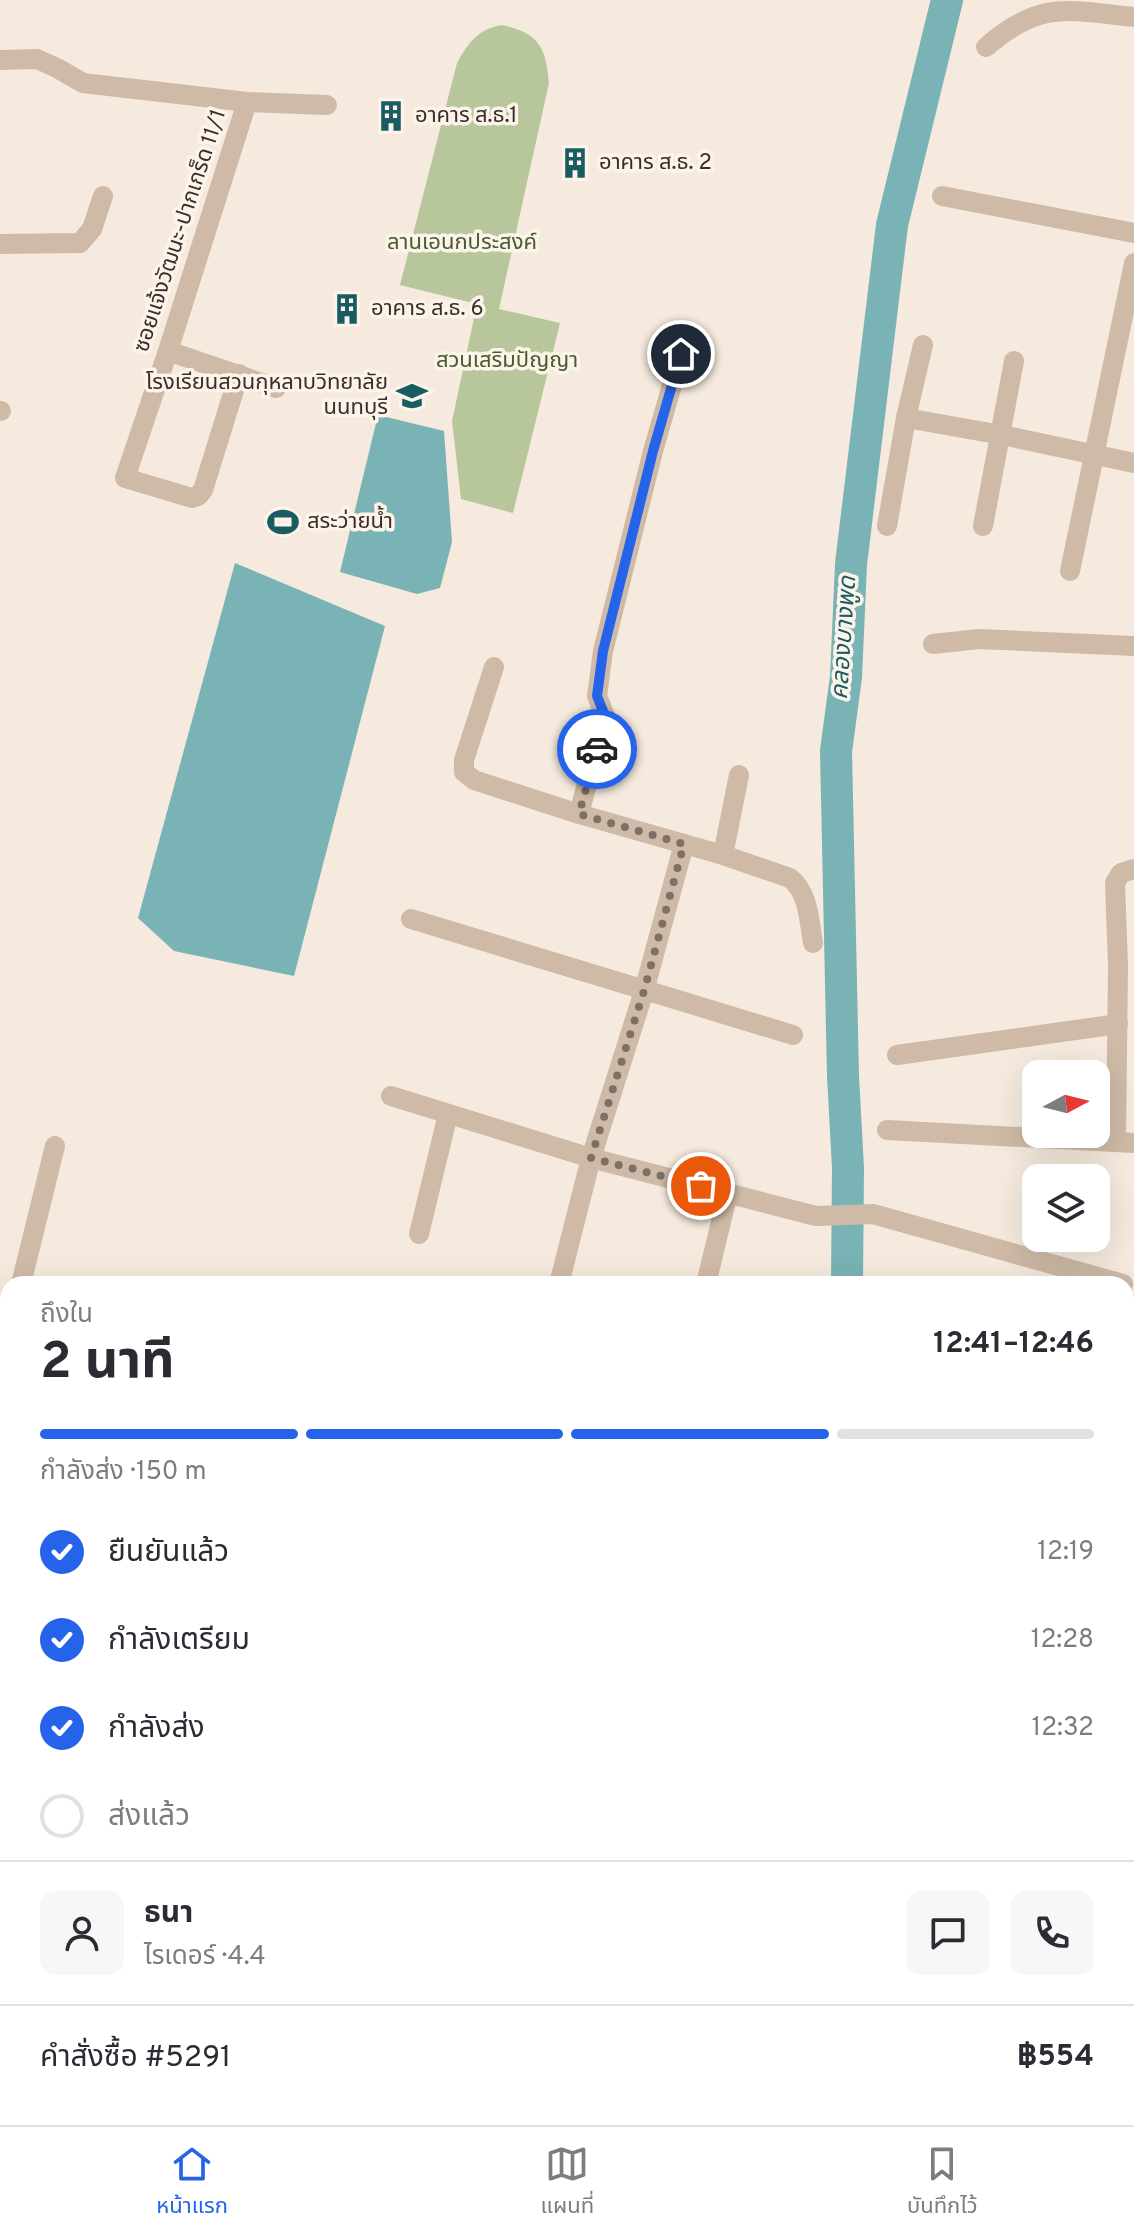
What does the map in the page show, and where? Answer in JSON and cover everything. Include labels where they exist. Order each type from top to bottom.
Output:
[{"type":"street","points":[[986,47],[1027,17],[1042,12],[1061,9],[1134,17]]},
{"type":"street","name":"ซอยแจ้งวัฒนะ-ปากเกร็ด 11/1","points":[[0,60],[37,59],[83,83],[247,102],[125,478],[192,498],[198,496],[203,490],[239,374]]},
{"type":"street","points":[[247,102],[327,105]]},
{"type":"street","points":[[0,244],[80,243],[92,229],[103,196]]},
{"type":"street","points":[[942,196],[1134,233]]},
{"type":"street","points":[[1070,571],[1134,263]]},
{"type":"street","points":[[887,526],[906,418],[923,345]]},
{"type":"street","points":[[168,351],[276,388]]},
{"type":"street","points":[[579,814],[605,716],[597,696],[603,651],[653,451],[681,354]]},
{"type":"street","points":[[983,526],[1014,361]]},
{"type":"street","points":[[906,418],[1134,463]]},
{"type":"street","points":[[933,644],[979,639],[1134,646]]},
{"type":"street","points":[[494,667],[464,760],[464,772],[474,780],[790,878],[798,884],[804,896],[813,943]]},
{"type":"street","points":[[723,855],[739,775]]},
{"type":"street","points":[[561,1276],[591,1158],[644,991],[684,844]]},
{"type":"street","points":[[887,1130],[1125,1142],[1118,1024],[1126,966],[1115,883],[1121,873],[1134,869]]},
{"type":"street","points":[[411,919],[793,1035]]},
{"type":"street","points":[[897,1055],[1118,1024]]},
{"type":"street","points":[[391,1096],[591,1158],[816,1216],[873,1214],[1095,1276]]},
{"type":"street","points":[[419,1234],[448,1114]]},
{"type":"street","points":[[23,1276],[55,1146]]},
{"type":"street","points":[[708,1276],[728,1193]]},
{"type":"green space","name":"ลานเอนกประสงค์","points":[[502,25],[525,32],[538,44],[546,60],[549,83],[499,309],[560,323],[513,513],[461,499],[452,421],[477,304],[400,285],[457,63],[475,38],[486,30]]},
{"type":"water","points":[[378,415],[444,431],[452,542],[440,588],[417,594],[340,572]]},
{"type":"water","points":[[235,563],[385,626],[294,976],[174,951],[138,918]]},
{"type":"waterway","name":"คลองบางพูด","points":[[847,1276],[848,1168],[836,751],[846,677],[851,564],[892,225],[947,0]]},
{"type":"way so far","points":[[597,749],[579,814],[684,844],[644,991],[591,1158],[701,1186]]},
{"type":"place","name":"อาคาร ส.ธ.1","points":[[391,116]]},
{"type":"place","name":"อาคาร ส.ธ. 2","points":[[575,163]]},
{"type":"place","name":"อาคาร ส.ธ. 6","points":[[347,309]]},
{"type":"place","name":"โรงเรียนสวนกุหลาบวิทยาลัย นนทบุรี","points":[[412,396]]},
{"type":"place","name":"สระว่ายน้ำ","points":[[283,522]]},
{"type":"route","points":[[597,749],[605,716],[597,696],[603,651],[653,451],[681,354]]},
{"type":"park label","name":"สวนเสริมปัญญา","points":[[507,361]]}]
